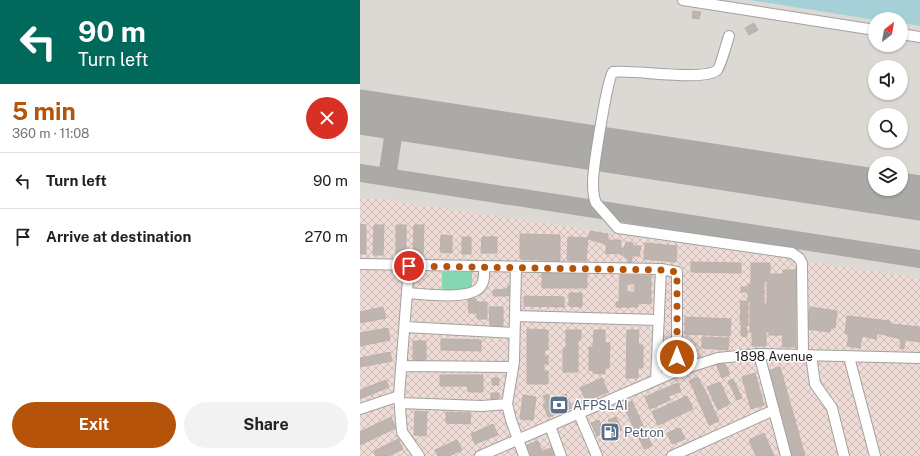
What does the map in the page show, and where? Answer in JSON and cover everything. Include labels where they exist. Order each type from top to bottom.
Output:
[{"type":"street","points":[[683,0],[868,29]]},
{"type":"street","points":[[908,35],[920,37]]},
{"type":"street","points":[[729,36],[722,53],[719,68],[711,74],[612,72],[610,75],[593,180],[596,203],[618,228],[792,254],[799,258],[802,263],[807,355],[815,384],[832,408],[844,456]]},
{"type":"street","points":[[360,264],[484,268],[661,270],[677,272],[677,371]]},
{"type":"street","points":[[409,266],[400,399],[402,432],[419,456]]},
{"type":"street","points":[[407,293],[467,295],[481,287],[484,277],[484,268]]},
{"type":"street","points":[[516,268],[513,367],[507,404],[524,456]]},
{"type":"street","points":[[656,380],[661,270]]},
{"type":"street","points":[[515,316],[659,320]]},
{"type":"street","points":[[405,327],[514,333]]},
{"type":"street","points":[[759,354],[786,456]]},
{"type":"street","name":"1898 Avenue","points":[[480,456],[677,371],[718,358],[732,355],[759,354],[920,358]]},
{"type":"street","points":[[850,356],[875,456]]},
{"type":"street","points":[[402,366],[513,367]]},
{"type":"street","points":[[360,409],[400,399],[482,406],[507,404]]},
{"type":"street","points":[[672,456],[683,454],[774,410]]},
{"type":"street","points":[[579,414],[597,456]]},
{"type":"street","points":[[550,426],[561,456]]},
{"type":"shaded area","points":[[360,0],[749,0],[868,19],[868,52],[908,52],[908,24],[920,26],[920,278],[360,196]]},
{"type":"shaded area","points":[[360,196],[920,278],[920,456],[360,456]]},
{"type":"green space","points":[[442,272],[472,272],[472,290],[442,290]]},
{"type":"water","points":[[749,0],[920,0],[920,26],[908,24],[908,12],[868,12],[868,19]]},
{"type":"building","points":[[693,11],[701,12],[699,19],[692,18]]},
{"type":"building","points":[[754,23],[758,30],[749,35],[745,28]]},
{"type":"building","points":[[360,224],[366,225],[366,254],[360,254]]},
{"type":"building","points":[[374,225],[384,225],[383,255],[373,255]]},
{"type":"building","points":[[396,225],[406,225],[406,255],[396,255]]},
{"type":"building","points":[[414,225],[424,225],[423,255],[413,255]]},
{"type":"building","points":[[590,231],[608,234],[608,240],[621,240],[620,253],[606,254],[606,244],[588,239]]},
{"type":"building","points":[[520,234],[560,235],[560,261],[520,259]]},
{"type":"building","points":[[441,235],[452,236],[452,253],[440,252]]},
{"type":"building","points":[[462,237],[471,237],[471,254],[462,254]]},
{"type":"building","points":[[482,237],[497,237],[497,253],[481,253]]},
{"type":"building","points":[[568,237],[588,238],[586,261],[567,260]]},
{"type":"building","points":[[626,242],[633,243],[633,246],[641,246],[639,256],[632,256],[632,264],[628,264],[628,258],[625,258],[625,255],[620,255],[620,248],[624,248]]},
{"type":"building","points":[[645,243],[677,246],[676,262],[644,259]]},
{"type":"building","points":[[691,262],[741,263],[741,273],[691,272]]},
{"type":"building","points":[[751,263],[770,263],[770,274],[783,274],[783,270],[796,270],[796,347],[782,347],[783,335],[769,335],[769,332],[766,332],[766,346],[752,346],[752,332],[750,332],[750,301],[748,301],[748,284],[751,285]],"holes":[[[764,281],[767,281],[767,304],[764,304]]]},
{"type":"building","points":[[542,273],[587,274],[587,288],[542,288]]},
{"type":"building","points":[[620,275],[651,276],[651,304],[638,303],[638,307],[616,307],[616,302],[619,302]],"holes":[[[627,284],[635,284],[635,292],[627,292]]]},
{"type":"building","points":[[508,286],[512,286],[512,296],[493,296],[493,290],[507,289]]},
{"type":"building","points":[[741,287],[747,287],[747,292],[741,292]]},
{"type":"building","points":[[569,293],[582,293],[582,307],[569,306]]},
{"type":"building","points":[[524,296],[564,297],[564,307],[524,306]]},
{"type":"building","points":[[468,299],[476,299],[477,313],[469,313]]},
{"type":"building","points":[[740,301],[748,301],[748,310],[741,310]]},
{"type":"building","points":[[477,302],[487,302],[487,319],[477,319]]},
{"type":"building","points":[[383,307],[386,318],[360,323],[360,312]]},
{"type":"building","points":[[489,307],[503,307],[503,327],[490,326]]},
{"type":"building","points":[[810,307],[837,311],[835,328],[831,328],[830,332],[807,329]]},
{"type":"building","points":[[741,310],[748,310],[748,318],[740,318]]},
{"type":"building","points":[[847,316],[890,321],[890,324],[920,327],[920,342],[905,340],[904,349],[900,348],[901,339],[877,333],[876,339],[862,336],[860,348],[847,346],[849,334],[845,334]]},
{"type":"building","points":[[685,317],[731,319],[730,336],[685,334]]},
{"type":"building","points":[[740,318],[748,318],[748,326],[741,326]]},
{"type":"building","points":[[741,327],[747,328],[747,337],[741,336]]},
{"type":"building","points":[[388,328],[390,340],[360,346],[360,333]]},
{"type":"building","points":[[527,329],[548,330],[548,350],[545,350],[544,356],[548,356],[548,364],[544,364],[544,371],[548,371],[548,384],[527,384]]},
{"type":"building","points":[[566,330],[581,330],[581,339],[578,339],[578,372],[563,372],[563,349],[566,349]]},
{"type":"building","points":[[594,330],[605,330],[605,343],[610,343],[609,368],[605,368],[605,374],[593,373],[593,371],[589,370],[589,347],[593,347]]},
{"type":"building","points":[[627,330],[639,330],[638,345],[643,345],[643,368],[638,368],[638,378],[626,378]]},
{"type":"building","points":[[702,337],[729,338],[728,350],[702,348]]},
{"type":"building","points":[[441,339],[481,340],[481,351],[441,350]]},
{"type":"building","points":[[413,341],[426,341],[426,362],[413,362]]},
{"type":"building","points":[[390,352],[392,361],[360,367],[360,358]]},
{"type":"building","points":[[723,360],[730,374],[722,378],[716,364]]},
{"type":"building","points":[[780,367],[805,456],[791,456],[767,371]]},
{"type":"building","points":[[755,373],[764,405],[751,409],[742,377]]},
{"type":"building","points":[[440,375],[483,375],[483,392],[468,392],[468,386],[440,386]]},
{"type":"building","points":[[698,377],[702,386],[694,390],[689,381]]},
{"type":"building","points":[[492,378],[499,378],[499,385],[492,385]]},
{"type":"building","points":[[602,378],[608,392],[586,401],[580,388]]},
{"type":"building","points":[[733,379],[742,398],[737,400],[728,381]]},
{"type":"building","points":[[386,380],[389,387],[360,399],[360,390]]},
{"type":"building","points":[[720,382],[730,404],[718,410],[707,387]]},
{"type":"building","points":[[678,383],[681,391],[669,396],[666,388]]},
{"type":"building","points":[[703,386],[719,421],[709,425],[694,391]]},
{"type":"building","points":[[665,388],[670,400],[650,409],[645,397]]},
{"type":"building","points":[[491,393],[499,393],[499,400],[491,400]]},
{"type":"building","points":[[548,394],[551,400],[566,394],[572,408],[548,417],[543,404],[546,402],[543,396]]},
{"type":"building","points":[[523,395],[536,397],[533,420],[520,419]]},
{"type":"building","points":[[687,396],[693,409],[658,425],[652,412]]},
{"type":"building","points":[[632,401],[652,446],[644,449],[623,405]]},
{"type":"building","points":[[415,411],[427,412],[426,436],[414,435]]},
{"type":"building","points":[[446,412],[471,413],[470,424],[446,423]]},
{"type":"building","points":[[391,417],[396,428],[360,445],[360,432]]},
{"type":"building","points":[[616,417],[622,430],[614,433],[608,420]]},
{"type":"building","points":[[599,420],[604,433],[597,436],[591,423]]},
{"type":"building","points":[[493,424],[498,435],[475,444],[471,434]]},
{"type":"building","points":[[680,428],[685,439],[672,444],[667,433]]},
{"type":"building","points":[[764,433],[774,456],[756,456],[749,440]]},
{"type":"building","points":[[398,439],[403,449],[388,456],[376,456],[374,451]]},
{"type":"building","points":[[457,440],[462,450],[449,456],[438,456],[435,450]]},
{"type":"building","points":[[538,441],[544,456],[531,456],[527,445]]},
{"type":"building","points":[[553,447],[555,455],[545,456],[543,451]]},
{"type":"taxiway","points":[[387,177],[396,118]]},
{"type":"taxiway","points":[[360,173],[920,259]]},
{"type":"runway","points":[[360,112],[920,198]]},
{"type":"place","name":"AFPSLAI","points":[[559,405]]},
{"type":"place","name":"Petron","points":[[610,432]]},
{"type":"route","points":[[409,266],[661,270],[677,272],[677,357]]}]
